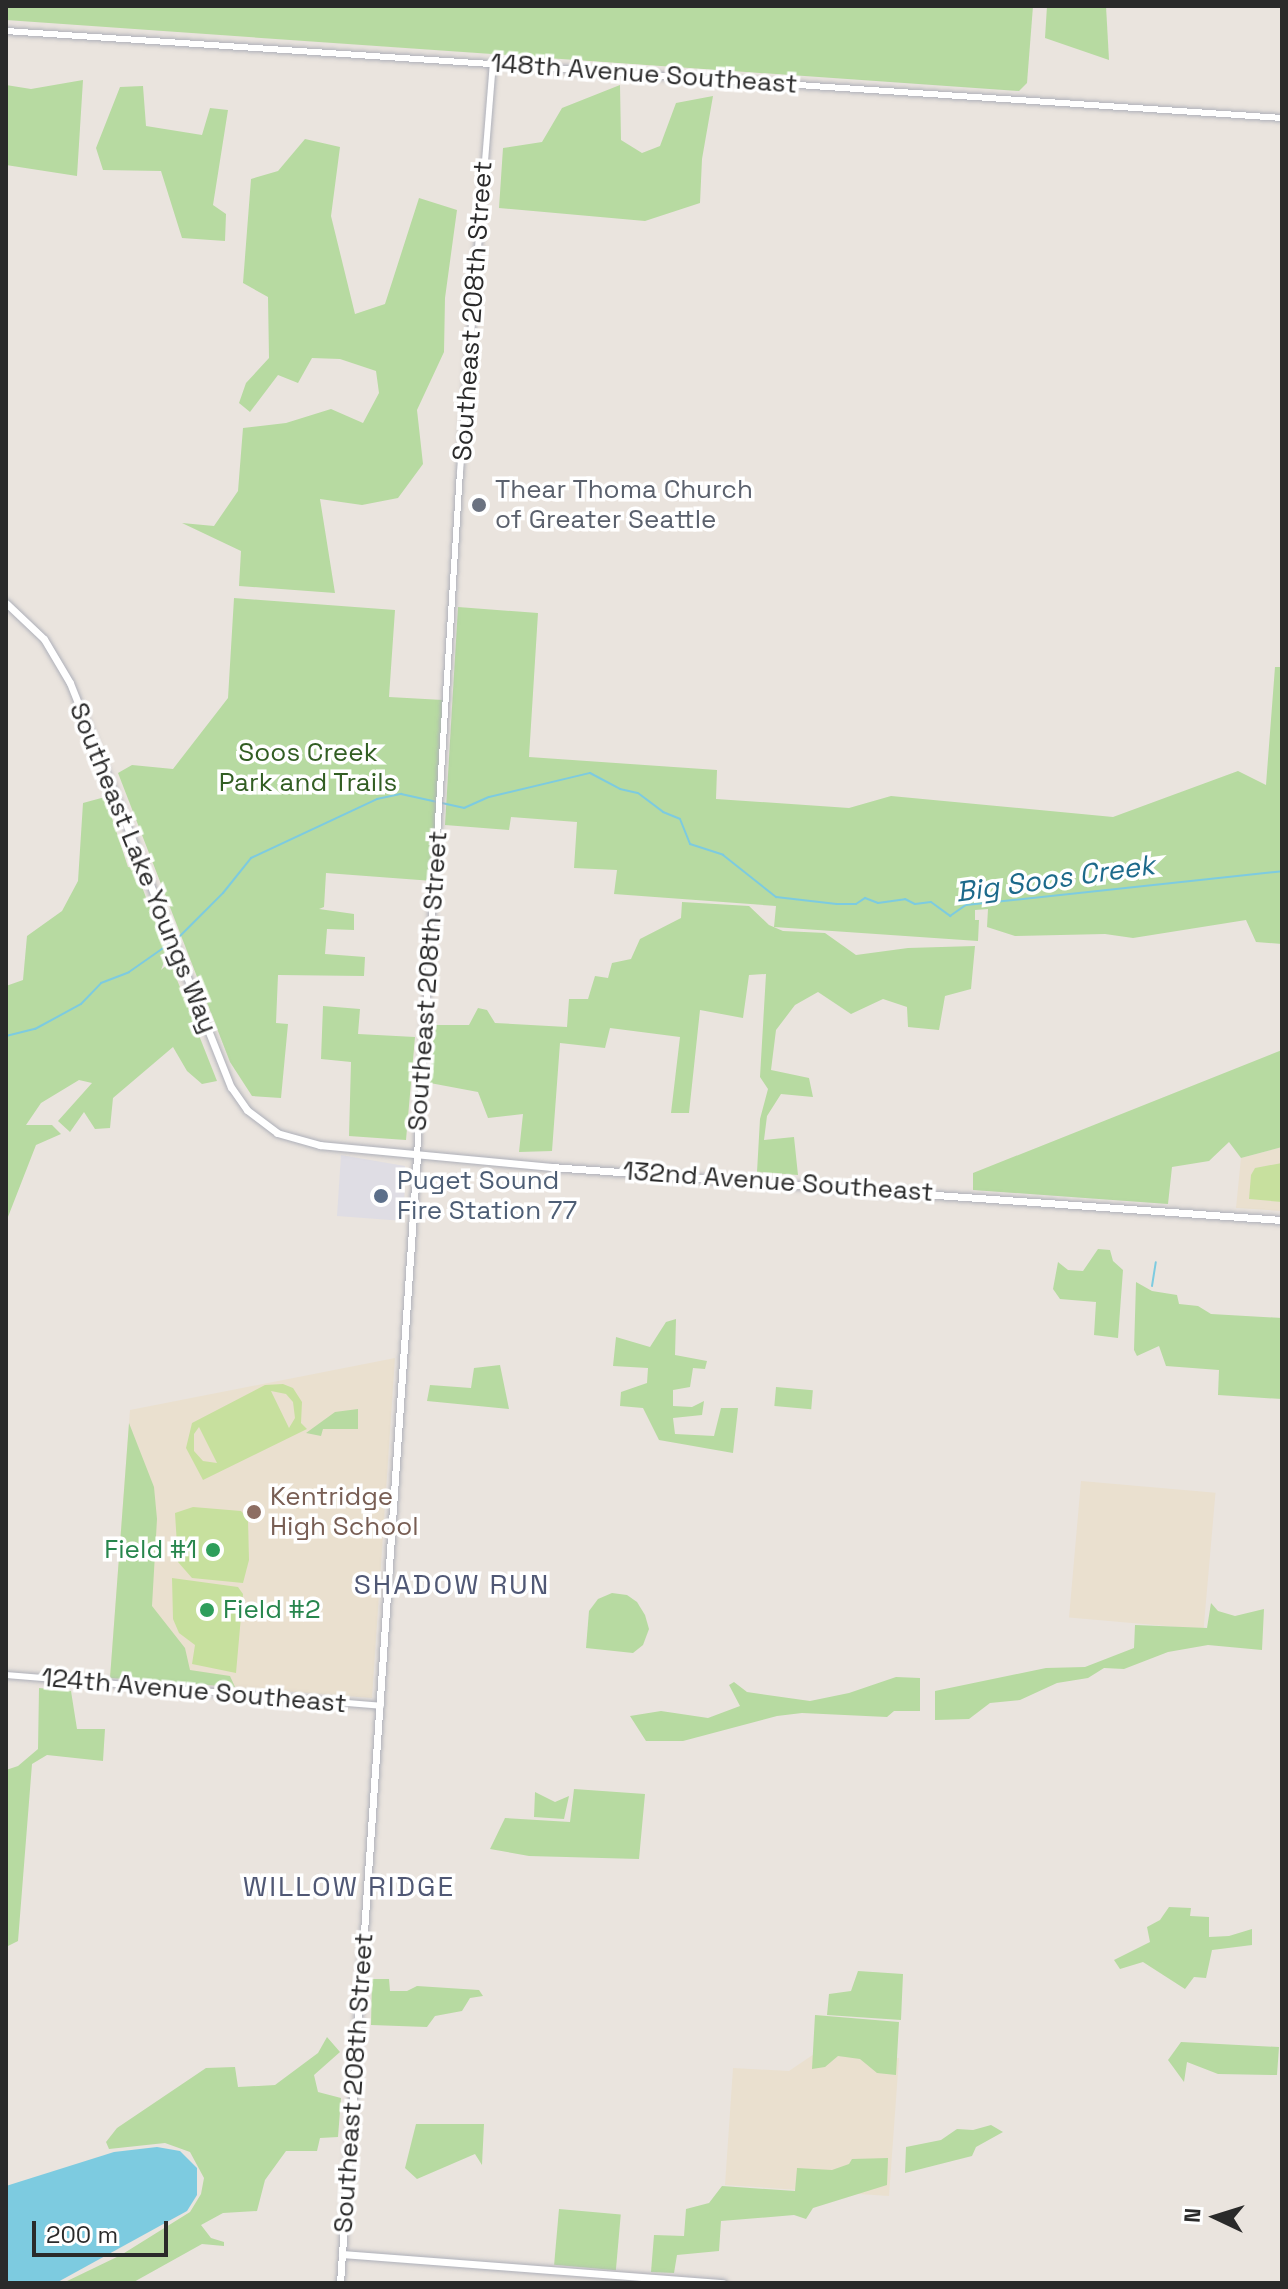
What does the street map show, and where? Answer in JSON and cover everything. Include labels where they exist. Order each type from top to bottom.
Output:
[{"type":"main road","name":"Southeast Lake Youngs Way","points":[[6,603],[44,639],[70,683],[231,1087],[247,1110],[277,1133]]},
{"type":"main road","name":"132nd Avenue Southeast","points":[[277,1133],[302,1143],[417,1155],[1282,1220]]},
{"type":"main road","name":"Southeast 208th Street","points":[[340,2283],[417,1155]]},
{"type":"main road","points":[[342,2254],[723,2283]]},
{"type":"street","name":"148th Avenue Southeast","points":[[6,31],[1282,118]]},
{"type":"street","name":"Southeast 208th Street","points":[[417,1155],[459,488],[493,63]]},
{"type":"street","name":"124th Avenue Southeast","points":[[6,1675],[381,1706]]},
{"type":"shaded area","points":[[1282,1147],[1282,1211],[1236,1208],[1241,1158]]},
{"type":"shaded area","points":[[341,1155],[405,1166],[404,1221],[337,1216]]},
{"type":"shaded area","name":"Kentridge High School","points":[[395,1358],[372,1698],[110,1678],[130,1410]]},
{"type":"shaded area","points":[[1081,1481],[1215,1493],[1204,1629],[1069,1617]]},
{"type":"shaded area","points":[[817,2052],[899,2058],[889,2196],[725,2185],[733,2068],[789,2071]]},
{"type":"green space","points":[[6,6],[1033,6],[1027,83],[1019,91],[6,20]]},
{"type":"green space","points":[[1047,6],[1106,6],[1109,60],[1045,38]]},
{"type":"green space","points":[[83,80],[77,176],[6,165],[6,85],[31,89]]},
{"type":"green space","points":[[620,85],[621,140],[642,153],[660,146],[676,103],[713,96],[702,159],[700,203],[645,221],[499,208],[503,148],[542,142],[562,108]]},
{"type":"green space","points":[[143,86],[146,126],[202,135],[210,108],[228,110],[213,205],[226,214],[225,241],[182,238],[161,171],[103,170],[96,148],[120,87]]},
{"type":"green space","points":[[305,139],[340,147],[331,216],[355,314],[385,304],[419,198],[457,210],[445,298],[444,352],[417,410],[423,464],[398,498],[362,505],[320,499],[335,593],[239,586],[241,551],[182,523],[214,526],[238,491],[243,428],[286,423],[331,409],[363,423],[379,393],[376,371],[340,359],[312,358],[298,383],[278,375],[250,412],[239,403],[246,383],[269,358],[268,297],[243,283],[251,179],[278,171]]},
{"type":"green space","name":"Soos Creek Park and Trails","points":[[234,598],[395,610],[389,697],[443,700],[433,881],[326,873],[324,907],[319,909],[354,914],[354,930],[327,929],[325,954],[365,957],[364,976],[278,975],[276,1023],[288,1024],[281,1098],[252,1096],[230,1062],[118,773],[132,765],[173,769],[228,698]]},
{"type":"green space","points":[[458,607],[538,613],[529,757],[717,770],[716,799],[849,808],[891,796],[1113,817],[1238,771],[1266,785],[1275,667],[1282,667],[1282,944],[1256,942],[1246,920],[1133,938],[1105,934],[1015,936],[987,927],[988,909],[975,910],[975,920],[979,920],[978,941],[774,927],[776,906],[614,894],[617,870],[574,868],[577,822],[511,817],[509,830],[445,825]]},
{"type":"green space","points":[[105,797],[128,867],[135,868],[167,954],[161,970],[170,962],[217,1081],[202,1084],[187,1071],[173,1047],[113,1098],[110,1128],[95,1129],[84,1112],[70,1132],[58,1121],[92,1083],[79,1080],[41,1103],[26,1125],[52,1125],[61,1134],[36,1145],[6,1222],[6,986],[23,980],[27,936],[62,911],[78,881],[83,803]]},
{"type":"green space","points":[[682,902],[749,906],[769,925],[783,931],[825,933],[856,955],[908,948],[975,946],[971,989],[945,996],[939,1030],[908,1027],[907,1007],[883,999],[851,1014],[818,992],[795,1005],[776,1030],[771,1070],[809,1078],[813,1097],[781,1094],[767,1116],[764,1140],[794,1137],[798,1175],[757,1172],[760,1119],[768,1089],[760,1077],[766,974],[749,975],[743,1018],[700,1010],[689,1113],[671,1113],[680,1037],[610,1028],[605,1048],[560,1043],[552,1151],[519,1152],[523,1114],[488,1118],[478,1092],[430,1083],[434,1025],[469,1025],[478,1008],[487,1010],[495,1023],[567,1027],[569,999],[588,999],[595,976],[608,978],[612,963],[631,959],[640,939],[681,918]]},
{"type":"green space","points":[[323,1006],[360,1009],[358,1034],[415,1037],[406,1140],[349,1136],[351,1062],[321,1059]]},
{"type":"green space","points":[[1282,1050],[1282,1147],[1241,1158],[1229,1142],[1209,1161],[1172,1167],[1168,1204],[973,1190],[973,1173]]},
{"type":"green space","points":[[1282,1163],[1282,1202],[1249,1199],[1251,1175],[1255,1168]]},
{"type":"green space","points":[[1098,1249],[1110,1250],[1113,1261],[1123,1270],[1118,1338],[1094,1335],[1096,1302],[1060,1299],[1053,1289],[1058,1262],[1068,1270],[1083,1271]]},
{"type":"green space","points":[[1136,1282],[1152,1291],[1177,1295],[1179,1304],[1198,1306],[1211,1314],[1282,1318],[1282,1399],[1218,1395],[1219,1370],[1166,1366],[1159,1346],[1137,1356],[1134,1350]]},
{"type":"green space","points":[[676,1319],[675,1355],[707,1361],[705,1369],[693,1368],[690,1387],[673,1390],[673,1406],[692,1407],[704,1401],[702,1415],[673,1418],[675,1434],[714,1436],[721,1408],[738,1408],[733,1453],[659,1440],[643,1408],[620,1406],[621,1392],[647,1383],[648,1368],[613,1366],[616,1337],[650,1347],[666,1322]]},
{"type":"green space","points":[[500,1365],[509,1409],[427,1401],[430,1385],[471,1388],[474,1368]]},
{"type":"green space","points":[[283,1384],[293,1388],[302,1402],[301,1423],[307,1429],[203,1480],[186,1448],[192,1423],[265,1385]],"holes":[[[271,1391],[286,1394],[293,1402],[295,1418],[289,1428]],[[199,1427],[217,1463],[203,1461],[194,1451],[194,1434]]]},
{"type":"green space","points":[[776,1387],[813,1390],[811,1409],[774,1406]]},
{"type":"green space","points":[[358,1409],[358,1429],[323,1429],[321,1436],[306,1433],[335,1412]]},
{"type":"green space","points":[[129,1423],[154,1487],[157,1519],[152,1606],[185,1648],[190,1670],[230,1676],[235,1687],[110,1678]]},
{"type":"green space","name":"Field #1","points":[[193,1507],[241,1511],[248,1519],[249,1560],[243,1583],[192,1578],[178,1562],[175,1513]]},
{"type":"green space","name":"Field #2","points":[[172,1578],[238,1587],[243,1594],[236,1673],[192,1664],[195,1645],[179,1633],[173,1619]]},
{"type":"green space","points":[[612,1593],[627,1595],[637,1602],[645,1615],[649,1629],[643,1645],[633,1653],[586,1648],[589,1611],[598,1599]]},
{"type":"green space","points":[[1211,1603],[1218,1611],[1235,1616],[1264,1609],[1262,1650],[1208,1645],[1168,1652],[1124,1669],[1104,1668],[1088,1678],[1057,1683],[1020,1700],[990,1703],[969,1719],[935,1720],[935,1691],[1046,1668],[1085,1667],[1134,1648],[1135,1625],[1207,1628]]},
{"type":"green space","points":[[896,1677],[920,1678],[920,1711],[894,1711],[887,1717],[802,1713],[777,1716],[683,1741],[646,1741],[630,1716],[661,1711],[708,1718],[740,1706],[729,1685],[734,1682],[747,1692],[810,1701],[849,1693]]},
{"type":"green space","points":[[39,1688],[71,1691],[77,1729],[105,1729],[103,1761],[47,1755],[32,1764],[18,1941],[6,1947],[6,1770],[18,1766],[38,1749]]},
{"type":"green space","points":[[574,1789],[645,1794],[639,1859],[529,1856],[490,1849],[505,1818],[570,1822]]},
{"type":"green space","points":[[535,1792],[555,1802],[569,1796],[564,1819],[534,1817]]},
{"type":"green space","points":[[1169,1907],[1191,1908],[1190,1916],[1209,1917],[1209,1937],[1229,1936],[1252,1929],[1252,1945],[1212,1950],[1206,1978],[1194,1977],[1185,1989],[1143,1962],[1120,1969],[1114,1960],[1150,1942],[1147,1927],[1160,1920]]},
{"type":"green space","points":[[858,1971],[903,1974],[901,2020],[827,2015],[829,1994],[851,1991]]},
{"type":"green space","points":[[372,1979],[389,1979],[390,1991],[407,1991],[417,1986],[479,1990],[483,1996],[470,1998],[462,2011],[435,2016],[427,2027],[371,2025]]},
{"type":"green space","points":[[815,2015],[899,2022],[896,2075],[877,2073],[860,2059],[838,2056],[825,2067],[812,2069]]},
{"type":"green space","points":[[327,2037],[340,2052],[314,2075],[318,2092],[341,2098],[338,2137],[320,2138],[317,2151],[286,2151],[265,2180],[257,2211],[223,2213],[201,2225],[211,2238],[224,2242],[224,2246],[202,2244],[132,2283],[63,2283],[121,2255],[190,2212],[201,2194],[204,2178],[190,2152],[165,2143],[109,2149],[106,2142],[117,2128],[206,2068],[235,2067],[238,2087],[275,2085],[318,2053]]},
{"type":"green space","points":[[1181,2042],[1279,2047],[1277,2075],[1218,2074],[1187,2062],[1184,2082],[1168,2060]]},
{"type":"green space","points":[[416,2124],[484,2124],[482,2165],[475,2154],[417,2179],[405,2168]]},
{"type":"green space","points":[[991,2125],[1003,2132],[976,2147],[972,2156],[905,2173],[906,2147],[941,2140],[957,2129],[973,2130]]},
{"type":"green space","points":[[888,2158],[887,2185],[813,2208],[806,2219],[794,2215],[721,2221],[719,2251],[677,2255],[674,2273],[651,2272],[654,2235],[684,2236],[686,2209],[709,2203],[722,2186],[795,2191],[797,2168],[832,2170],[849,2164],[852,2159]]},
{"type":"green space","points":[[559,2209],[621,2214],[616,2270],[554,2265]]},
{"type":"water","points":[[157,2147],[180,2151],[197,2168],[197,2195],[187,2211],[56,2283],[6,2283],[6,2186],[114,2152]]},
{"type":"waterway","name":"Big Soos Creek","points":[[6,1036],[35,1029],[81,1004],[101,983],[129,972],[179,937],[223,893],[251,858],[377,799],[401,794],[464,808],[489,797],[590,773],[620,789],[638,793],[663,812],[680,819],[690,844],[723,855],[776,897],[837,904],[856,904],[865,898],[878,903],[905,899],[915,904],[931,902],[950,916],[966,905],[1282,871]]},
{"type":"waterway","points":[[1152,1286],[1156,1262]]},
{"type":"place","name":"Thear Thoma Church of Greater Seattle","points":[[479,505]]},
{"type":"place","name":"Puget Sound Fire Station 77","points":[[381,1196]]},
{"type":"place","name":"Kentridge High School","points":[[254,1512]]},
{"type":"place","name":"Field #1","points":[[213,1550]]},
{"type":"place","name":"Field #2","points":[[207,1610]]},
{"type":"district","name":"SHADOW RUN","points":[[452,1584]]},
{"type":"district","name":"WILLOW RIDGE","points":[[349,1886]]}]
